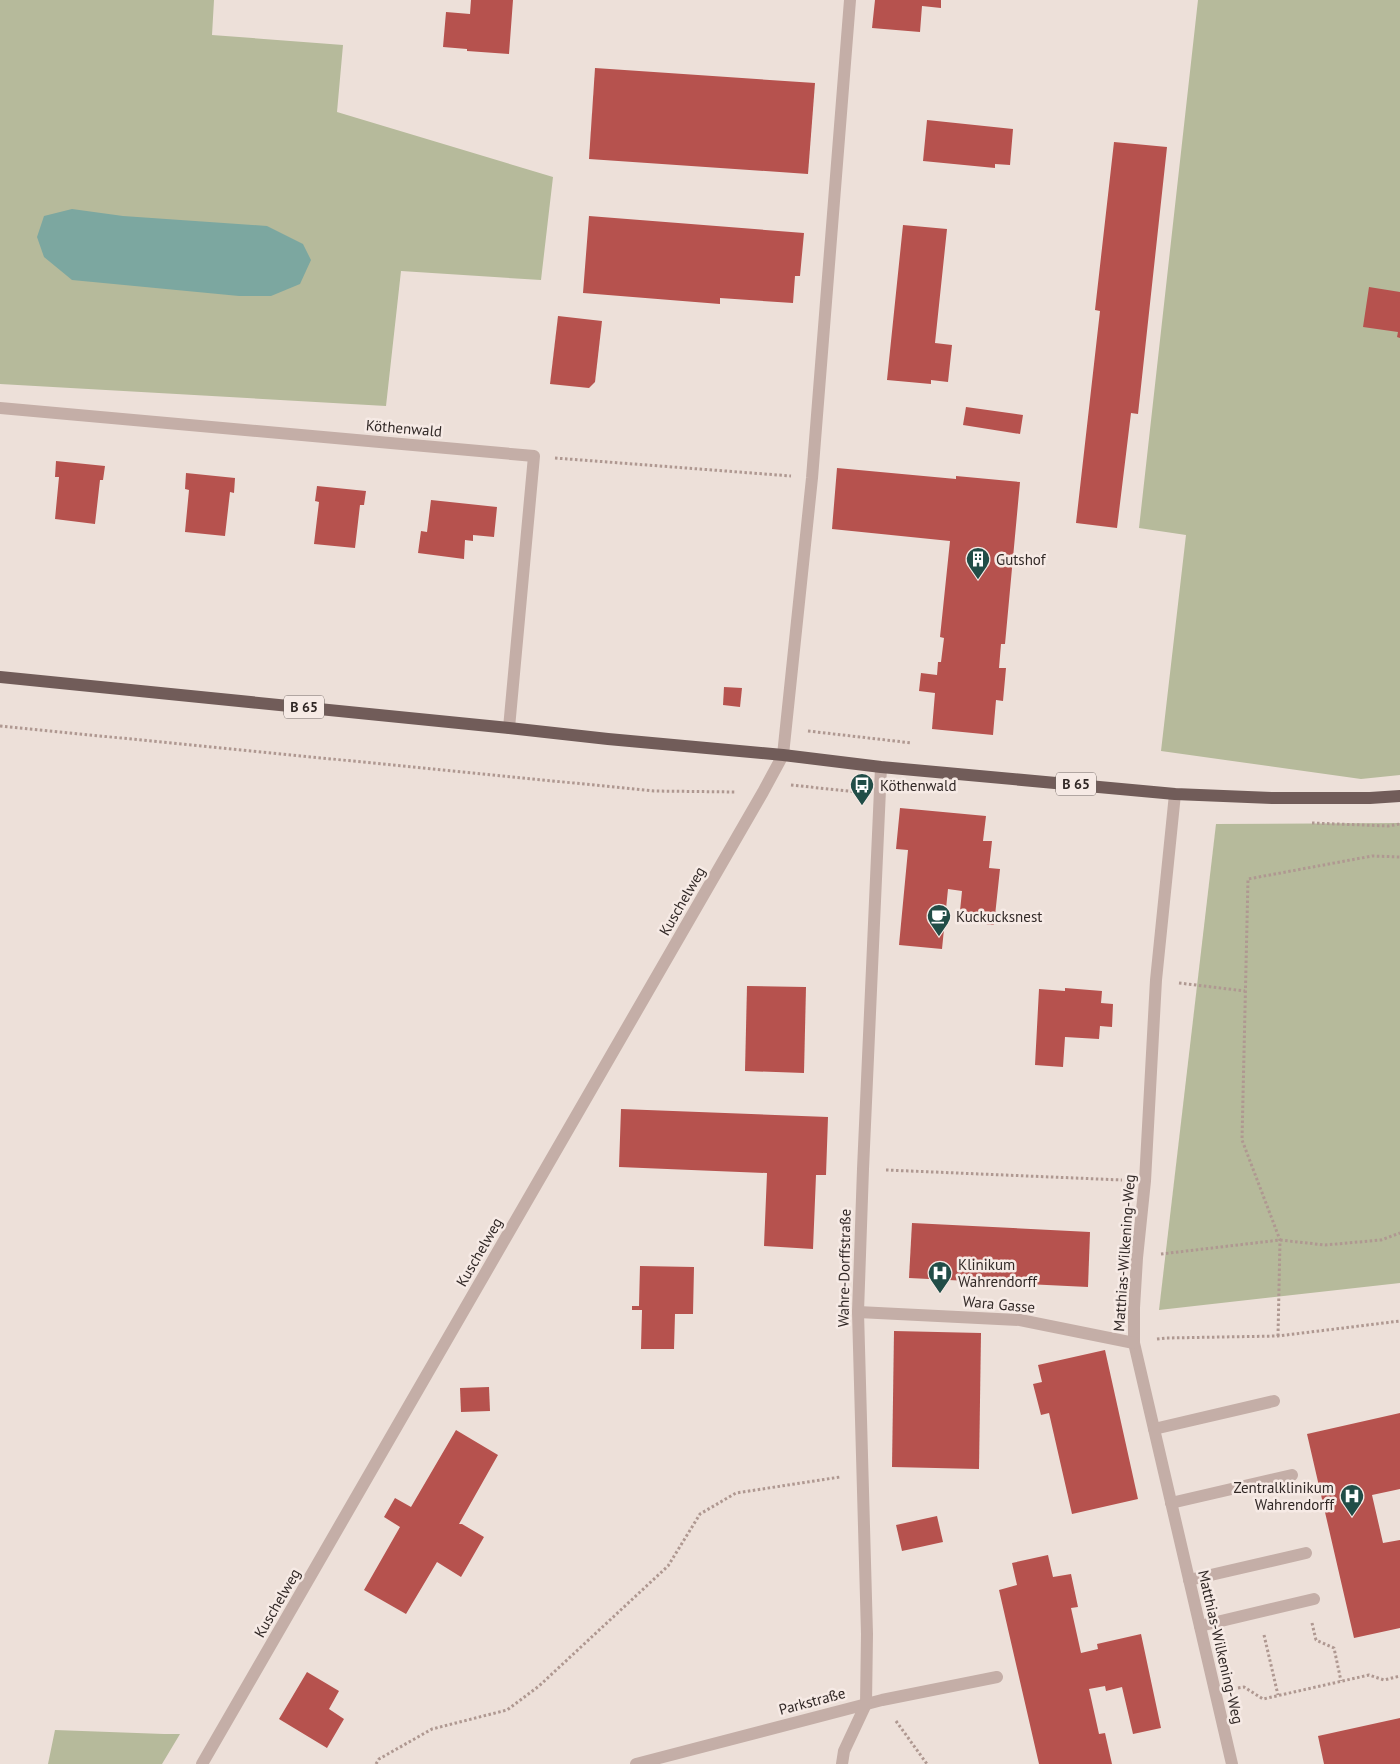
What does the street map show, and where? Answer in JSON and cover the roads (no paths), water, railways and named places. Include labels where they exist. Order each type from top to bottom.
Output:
[{"type":"main road","name":"B 65","points":[[0,676],[881,767],[1175,794],[1272,798],[1370,798],[1400,796]]},
{"type":"street","points":[[783,756],[812,478],[850,0]]},
{"type":"street","name":"Köthenwald","points":[[0,408],[534,456],[509,728]]},
{"type":"street","name":"Kuschelweg","points":[[202,1764],[783,756]]},
{"type":"street","name":"Wahre-Dorffstraße","points":[[842,1764],[844,1751],[866,1704],[867,1634],[858,1312],[881,767]]},
{"type":"street","name":"Matthias-Wilkening-Weg","points":[[1175,794],[1156,980],[1145,1181],[1137,1258],[1134,1343],[1232,1764]]},
{"type":"street","name":"Wara Gasse","points":[[858,1312],[1020,1320],[1134,1343]]},
{"type":"street","points":[[1154,1429],[1274,1401]]},
{"type":"street","points":[[1171,1503],[1292,1475]]},
{"type":"street","points":[[1189,1580],[1306,1552]]},
{"type":"street","points":[[1200,1626],[1311,1600]]},
{"type":"street","name":"Parkstraße","points":[[636,1764],[882,1700],[997,1677]]},
{"type":"water","points":[[72,209],[123,216],[267,226],[303,244],[311,260],[300,284],[271,296],[239,296],[72,280],[44,257],[37,237],[44,216]]},
{"type":"place","name":"Gutshof","points":[[978,580]]},
{"type":"place","name":"Köthenwald","points":[[862,806]]},
{"type":"place","name":"Kuckucksnest","points":[[939,937]]},
{"type":"place","name":"Klinikum Wahrendorff","points":[[940,1294]]},
{"type":"place","name":"Zentralklinikum Wahrendorff","points":[[1352,1517]]}]
